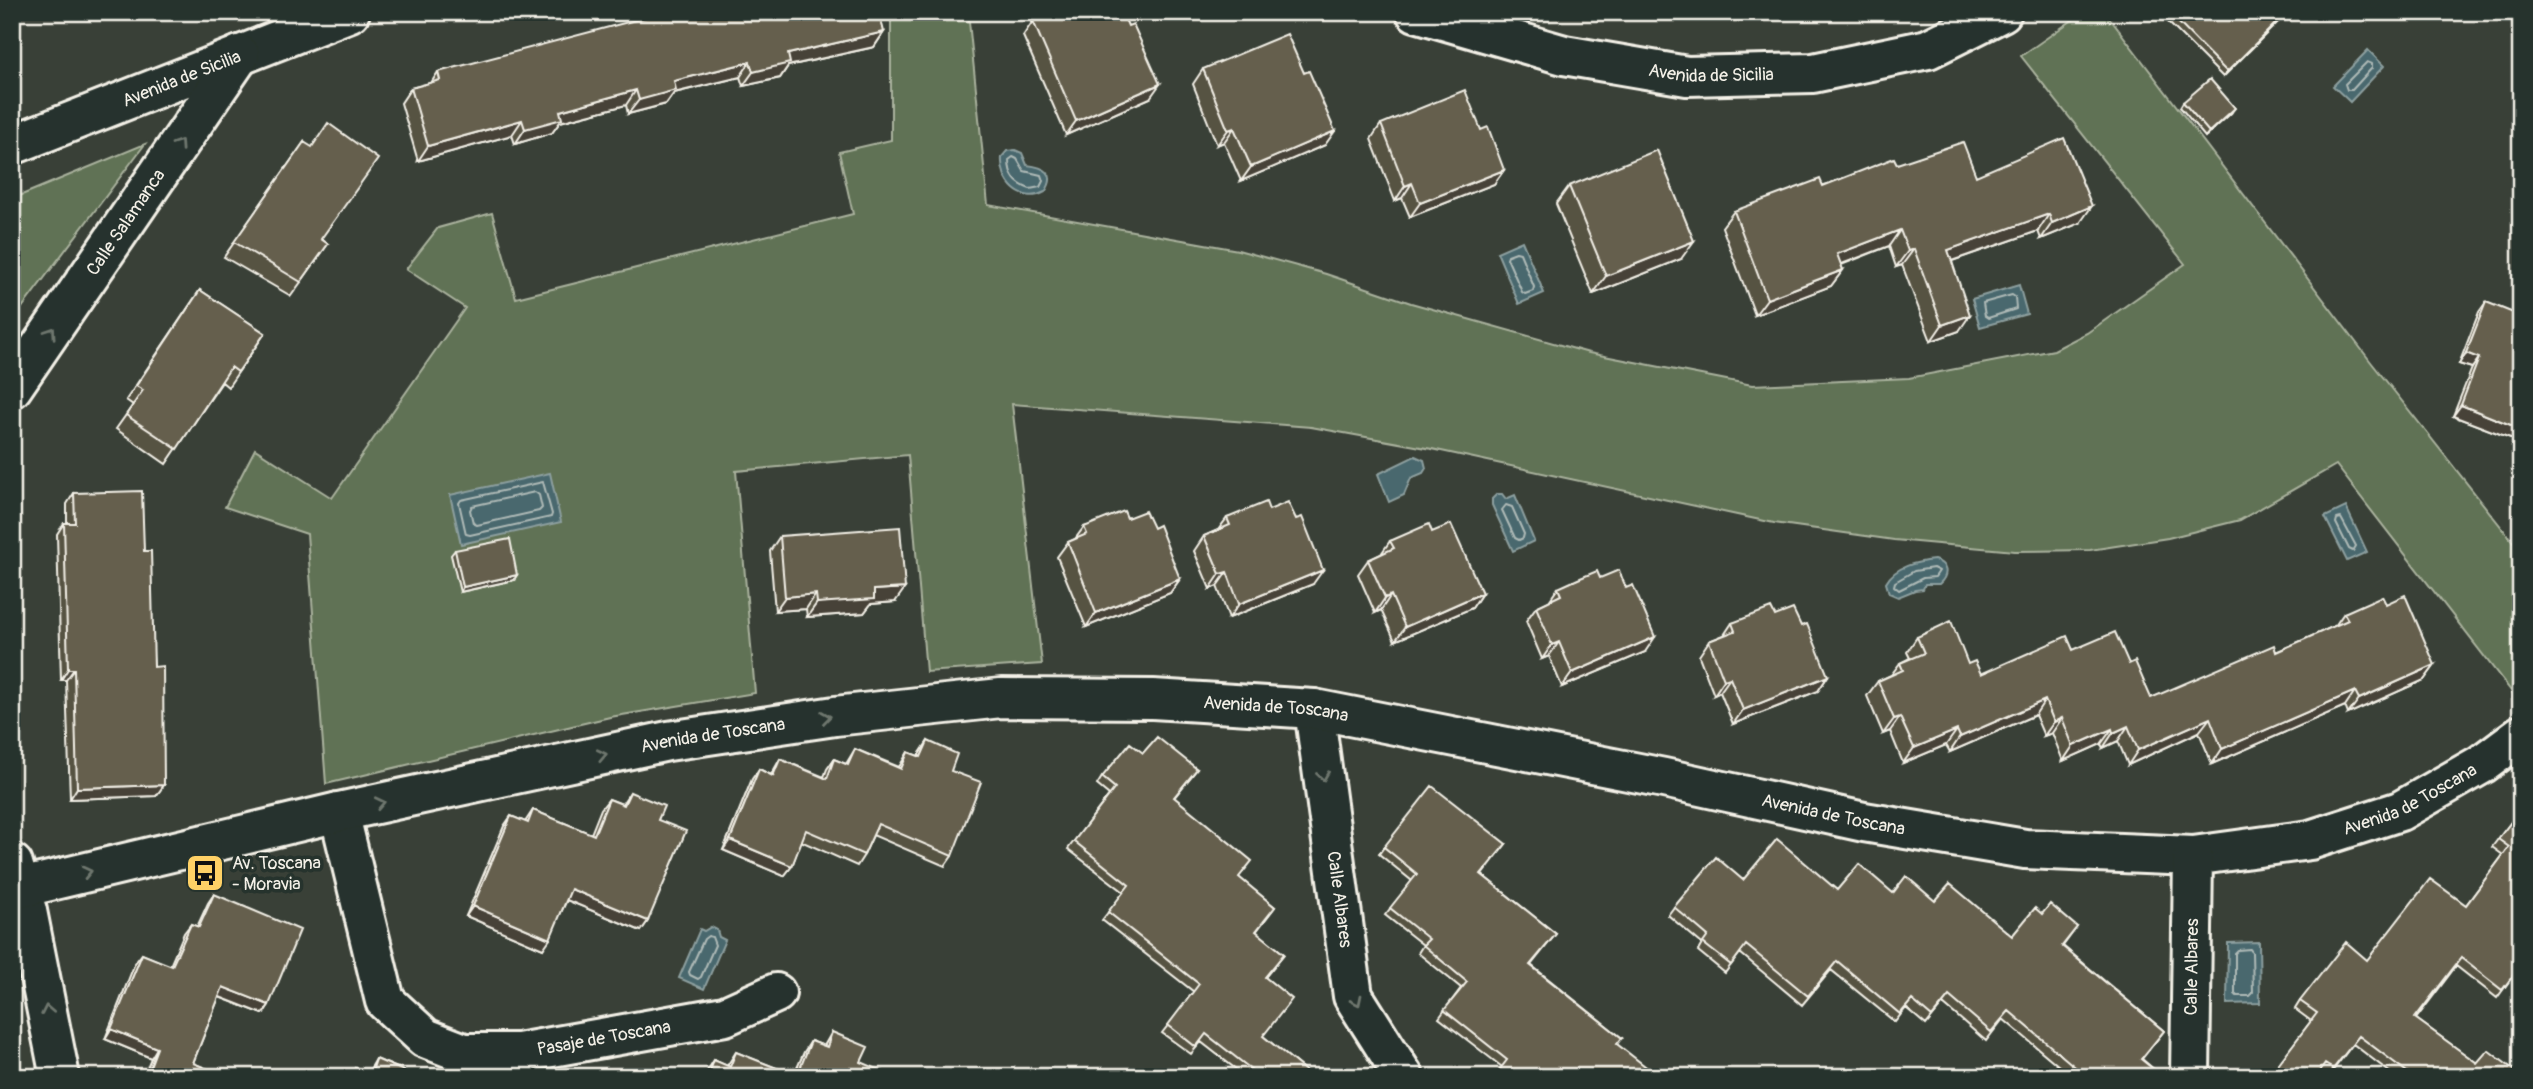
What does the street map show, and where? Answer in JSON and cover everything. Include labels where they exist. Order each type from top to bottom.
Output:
[{"type":"street","name":"Avenida de Sicilia","points":[[12,145],[350,12]]},
{"type":"street","name":"Avenida de Sicilia","points":[[1416,12],[1564,55],[1687,76],[1813,73],[1928,49],[2002,12]]},
{"type":"street","name":"Calle Salamanca","points":[[12,388],[240,55]]},
{"type":"street","name":"Avenida de Toscana","points":[[15,880],[668,741],[835,716],[1001,698],[1153,699],[1314,709],[1864,822],[2025,849],[2193,856],[2310,840],[2400,811],[2482,764],[2521,735]]},
{"type":"street","name":"Calle Albares","points":[[1314,709],[1353,996],[1404,1077]]},
{"type":"street","name":"Pasaje de Toscana","points":[[339,812],[385,1001],[425,1038],[464,1053],[518,1053],[725,1016],[776,993]]},
{"type":"street","name":"Calle Albares","points":[[2190,1077],[2193,856]]},
{"type":"street","points":[[15,880],[27,911],[60,1077]]},
{"type":"green space","points":[[891,12],[968,12],[988,205],[1238,250],[1326,274],[1411,303],[1589,353],[1752,385],[1909,378],[2054,350],[2087,333],[2185,264],[2021,56],[2084,12],[2105,12],[2371,362],[2521,552],[2521,691],[2515,696],[2336,465],[2240,520],[2168,538],[2090,550],[2015,551],[1894,540],[1774,523],[1432,449],[1311,427],[1012,404],[1042,664],[926,672],[908,455],[736,471],[755,693],[610,717],[326,784],[307,534],[225,507],[255,449],[332,498],[465,308],[406,269],[438,228],[492,213],[516,298],[853,214],[839,152],[891,140]]},
{"type":"green space","points":[[145,144],[12,321],[12,199]]},
{"type":"water","points":[[2368,50],[2384,66],[2350,102],[2333,86]]},
{"type":"water","points":[[1007,151],[1022,153],[1027,165],[1044,169],[1050,176],[1045,192],[1028,196],[1014,189],[1008,182],[1004,175],[1002,157]]},
{"type":"water","points":[[1522,241],[1544,293],[1519,304],[1497,252]]},
{"type":"water","points":[[2019,285],[2027,314],[1980,327],[1972,299]]},
{"type":"water","points":[[1415,456],[1424,460],[1426,468],[1423,473],[1411,478],[1404,495],[1389,502],[1378,474]]},
{"type":"water","points":[[550,473],[561,522],[461,544],[450,495]]},
{"type":"water","points":[[1497,494],[1502,494],[1506,499],[1515,495],[1534,541],[1513,551],[1492,505],[1492,499]]},
{"type":"water","points":[[2346,507],[2367,552],[2347,561],[2325,517]]},
{"type":"water","points":[[1934,560],[1946,570],[1939,584],[1925,584],[1923,589],[1898,597],[1889,593],[1886,583],[1895,573],[1914,564]]},
{"type":"water","points":[[711,927],[725,940],[704,989],[679,978],[700,929],[704,931]]},
{"type":"water","points":[[2259,942],[2260,1003],[2227,1004],[2228,943]]},
{"type":"building","points":[[666,12],[879,12],[884,32],[788,54],[790,63],[753,72],[750,62],[674,81],[676,90],[639,100],[636,90],[560,111],[562,119],[525,129],[522,120],[428,146],[411,88],[440,80],[438,72]]},
{"type":"building","points":[[1053,12],[1122,12],[1128,26],[1133,24],[1160,84],[1076,121],[1033,21]]},
{"type":"building","points":[[2168,12],[2287,12],[2227,72]]},
{"type":"building","points":[[1287,34],[1304,73],[1309,71],[1335,131],[1251,167],[1234,128],[1228,130],[1203,69]]},
{"type":"building","points":[[2210,79],[2235,108],[2209,132],[2183,102]]},
{"type":"building","points":[[1465,90],[1481,130],[1488,127],[1504,170],[1420,203],[1412,183],[1405,186],[1381,124]]},
{"type":"building","points":[[328,123],[378,159],[321,239],[328,244],[301,282],[234,242],[304,142],[312,147]]},
{"type":"building","points":[[2064,138],[2092,206],[2052,223],[2049,214],[1948,250],[1970,315],[1942,325],[1914,249],[1908,251],[1900,230],[1837,254],[1843,270],[1767,299],[1734,211],[1820,179],[1823,186],[1894,158],[1897,164],[1963,142],[1976,176]]},
{"type":"building","points":[[1657,150],[1694,241],[1606,276],[1569,186]]},
{"type":"building","points":[[200,290],[265,333],[238,372],[231,367],[177,449],[126,415],[143,390],[136,386]]},
{"type":"building","points":[[2486,302],[2521,316],[2521,429],[2461,405],[2479,358],[2466,353]]},
{"type":"building","points":[[142,491],[144,551],[151,551],[154,667],[163,666],[164,785],[77,788],[74,669],[68,669],[64,523],[75,523],[74,493]]},
{"type":"building","points":[[1266,502],[1269,510],[1288,502],[1296,519],[1302,517],[1323,570],[1239,604],[1227,572],[1220,574],[1204,536],[1230,525],[1227,518]]},
{"type":"building","points":[[1124,511],[1127,518],[1145,511],[1153,528],[1159,525],[1180,579],[1096,613],[1068,542],[1087,534],[1084,527]]},
{"type":"building","points":[[1429,524],[1432,532],[1451,524],[1482,593],[1405,627],[1391,595],[1385,598],[1368,560],[1394,548],[1390,541]]},
{"type":"building","points":[[900,527],[905,588],[874,590],[874,599],[817,603],[816,594],[785,597],[780,536]]},
{"type":"building","points":[[510,539],[517,575],[463,587],[455,550]]},
{"type":"building","points":[[1619,570],[1626,588],[1633,585],[1655,637],[1572,673],[1559,642],[1552,645],[1536,607],[1561,595],[1558,588],[1578,579],[1597,571],[1600,578]]},
{"type":"building","points":[[2405,595],[2435,665],[2359,699],[2355,691],[2222,749],[2210,718],[2138,750],[2128,726],[2113,733],[2112,729],[2073,746],[2062,718],[2054,722],[2045,700],[1960,737],[1957,730],[1914,748],[1900,717],[1894,719],[1878,681],[1903,670],[1900,663],[1924,653],[1917,637],[1951,621],[1968,664],[1975,661],[1981,674],[2067,636],[2073,650],[2115,632],[2129,664],[2135,661],[2151,698],[2274,645],[2276,652],[2348,620],[2344,613],[2382,596],[2386,604]]},
{"type":"building","points":[[1771,608],[1775,616],[1793,609],[1801,626],[1807,624],[1828,676],[1743,710],[1730,678],[1724,680],[1709,641],[1735,631],[1732,623]]},
{"type":"building","points":[[1157,737],[1197,769],[1174,797],[1252,861],[1239,877],[1275,907],[1256,931],[1284,954],[1265,977],[1292,999],[1263,1036],[1313,1077],[1261,1077],[1206,1034],[1196,1047],[1168,1025],[1199,984],[1108,912],[1129,885],[1074,841],[1115,788],[1102,777],[1130,743],[1143,753]]},
{"type":"building","points":[[928,741],[957,754],[951,771],[981,782],[952,856],[878,824],[864,855],[806,830],[792,866],[730,840],[759,769],[773,776],[780,759],[827,779],[834,759],[848,765],[855,749],[901,769],[908,752],[921,757]]},
{"type":"building","points":[[1432,786],[1506,844],[1481,874],[1556,934],[1530,965],[1622,1038],[1617,1044],[1659,1077],[1494,1077],[1507,1060],[1444,1010],[1467,982],[1423,945],[1429,939],[1390,908],[1417,874],[1384,847]]},
{"type":"building","points":[[630,792],[664,806],[658,820],[686,831],[648,921],[571,889],[550,939],[473,906],[511,816],[528,823],[533,810],[594,835],[609,799],[624,805]]},
{"type":"building","points":[[2521,809],[2521,965],[2502,990],[2461,958],[2415,1018],[2477,1063],[2488,1050],[2518,1073],[2515,1077],[2410,1077],[2411,1075],[2359,1036],[2333,1069],[2325,1064],[2316,1077],[2288,1077],[2276,1067],[2317,1013],[2300,1001],[2346,942],[2367,960],[2430,879],[2466,905],[2509,847],[2498,839]]},
{"type":"building","points":[[1777,839],[1837,890],[1859,864],[1893,893],[1906,876],[1935,901],[1950,884],[2012,936],[2035,908],[2042,914],[2050,904],[2077,927],[2062,946],[2164,1031],[2141,1059],[2163,1077],[2087,1077],[2009,1011],[1991,1032],[1949,996],[1932,1017],[1912,1000],[1900,1014],[1837,961],[1808,996],[1746,945],[1731,965],[1703,943],[1708,936],[1674,907],[1716,857],[1743,880]]},
{"type":"building","points":[[214,894],[300,930],[269,1005],[223,987],[193,1063],[227,1077],[146,1077],[157,1048],[111,1029],[142,954],[172,966],[191,924],[199,927]]},
{"type":"building","points":[[832,1032],[868,1047],[861,1062],[887,1073],[886,1077],[708,1077],[714,1060],[730,1067],[736,1052],[797,1076],[811,1041],[827,1047]]},
{"type":"building","points":[[376,1059],[418,1077],[352,1077],[355,1068],[371,1075]]},
{"type":"building","points":[[641,1070],[656,1077],[638,1077]]},
{"type":"place","name":"Av. Toscana - Moravia","points":[[205,873]]}]
